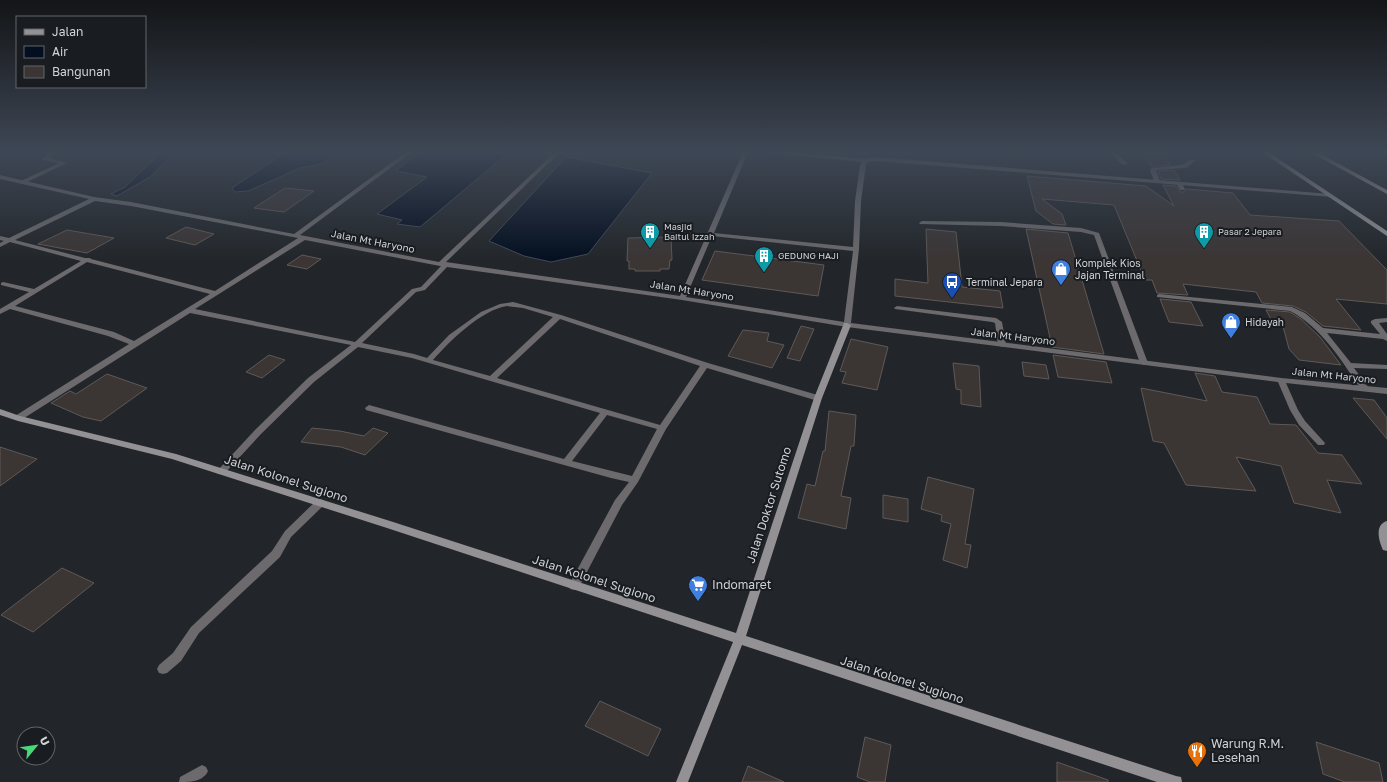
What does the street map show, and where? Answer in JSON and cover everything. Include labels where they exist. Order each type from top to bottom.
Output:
[{"type":"main road","points":[[1319,188],[1387,234]]},
{"type":"main road","name":"Jalan Doktor Sutomo","points":[[682,782],[739,640],[818,398],[847,325]]},
{"type":"main road","name":"Jalan Kolonel Sugiono","points":[[0,412],[18,418],[173,456],[1176,782]]},
{"type":"main road","points":[[1387,525],[1383,529],[1383,539],[1387,547]]},
{"type":"street","name":"Jalan Mt Haryono","points":[[50,188],[94,199],[131,204],[443,264],[682,298],[847,325],[1281,380],[1364,387],[1387,391]]},
{"type":"street","points":[[18,418],[216,293],[299,236],[362,188]]},
{"type":"street","points":[[221,472],[311,380],[356,345],[414,290],[423,289],[443,264],[521,188]]},
{"type":"street","points":[[682,298],[730,188]]},
{"type":"street","points":[[847,325],[856,248],[860,188]]},
{"type":"street","points":[[1218,188],[1330,196]]},
{"type":"street","points":[[0,245],[94,199]]},
{"type":"street","points":[[922,223],[1001,224],[1081,230],[1096,233],[1144,363]]},
{"type":"street","points":[[710,234],[856,248]]},
{"type":"street","points":[[0,238],[88,259],[216,293]]},
{"type":"street","points":[[0,312],[88,259]]},
{"type":"street","points":[[3,284],[35,291]]},
{"type":"street","points":[[1159,296],[1292,309],[1308,317],[1320,330],[1364,387]]},
{"type":"street","points":[[428,361],[436,352],[477,316],[502,304],[515,304],[586,324],[705,365],[818,398]]},
{"type":"street","points":[[10,307],[111,334],[135,344]]},
{"type":"street","points":[[897,308],[993,320],[998,322],[1002,345]]},
{"type":"street","points":[[188,310],[414,356],[662,428]]},
{"type":"street","points":[[492,379],[559,316]]},
{"type":"street","points":[[1386,338],[1375,321],[1387,320]]},
{"type":"street","points":[[1320,330],[1386,338]]},
{"type":"street","points":[[574,586],[618,503],[635,480],[662,428],[705,365]]},
{"type":"street","points":[[1348,365],[1387,367]]},
{"type":"street","points":[[1281,380],[1294,410],[1302,423],[1321,443]]},
{"type":"street","points":[[369,408],[611,475],[635,480]]},
{"type":"street","points":[[566,462],[604,412]]},
{"type":"street","points":[[163,669],[177,657],[195,630],[276,554],[288,534],[320,503]]},
{"type":"street","points":[[186,782],[202,771]]},
{"type":"water","points":[[122,188],[130,188],[117,196],[111,194]]},
{"type":"water","points":[[232,188],[254,188],[248,191],[235,192]]},
{"type":"water","points":[[411,188],[466,188],[420,227],[397,224],[402,220],[377,214]]},
{"type":"water","points":[[537,188],[640,188],[588,254],[551,262],[524,256],[489,241]]},
{"type":"building","points":[[284,188],[314,191],[284,212],[254,208]]},
{"type":"building","points":[[1030,188],[1149,188],[1174,206],[1165,188],[1178,188],[1180,192],[1184,192],[1186,189],[1233,193],[1250,215],[1339,221],[1387,270],[1387,304],[1336,299],[1361,330],[1323,326],[1306,312],[1293,306],[1262,303],[1256,292],[1183,284],[1188,295],[1157,293],[1152,280],[1145,280],[1114,205],[1042,199],[1062,214],[1066,225],[1053,224],[1036,211]]},
{"type":"building","points":[[186,227],[214,234],[195,245],[166,238]]},
{"type":"building","points":[[926,229],[956,232],[962,287],[1000,291],[1003,308],[895,296],[895,279],[928,283]]},
{"type":"building","name":"Komplek Kios Jajan Terminal","points":[[1026,229],[1068,233],[1104,354],[1052,347]]},
{"type":"building","points":[[67,230],[114,238],[87,253],[38,244]]},
{"type":"building","name":"Masjid Baitul Izzah","points":[[671,237],[672,260],[670,260],[669,269],[660,269],[660,271],[635,271],[635,269],[629,269],[629,261],[627,261],[628,238]]},
{"type":"building","name":"GEDUNG HAJI","points":[[715,251],[824,265],[818,296],[702,280]]},
{"type":"building","points":[[302,255],[321,259],[307,269],[287,265]]},
{"type":"building","points":[[1160,299],[1191,302],[1203,326],[1169,322]]},
{"type":"building","points":[[1266,310],[1290,312],[1301,319],[1320,337],[1341,365],[1299,360],[1289,349],[1283,326],[1274,325]]},
{"type":"building","points":[[801,326],[814,329],[800,361],[787,358]]},
{"type":"building","points":[[743,330],[769,333],[767,341],[784,345],[772,368],[728,356]]},
{"type":"building","points":[[851,339],[888,347],[877,390],[842,383],[846,372],[840,371]]},
{"type":"building","points":[[269,355],[285,360],[262,378],[246,372]]},
{"type":"building","points":[[1053,355],[1106,362],[1112,383],[1058,377]]},
{"type":"building","points":[[1022,362],[1046,365],[1049,379],[1024,376]]},
{"type":"building","points":[[953,363],[979,366],[981,407],[961,404],[961,390],[956,389]]},
{"type":"building","points":[[1195,373],[1215,376],[1222,392],[1257,397],[1270,424],[1296,425],[1318,453],[1342,455],[1362,484],[1327,480],[1341,513],[1294,503],[1281,466],[1236,457],[1256,491],[1186,485],[1164,443],[1153,441],[1141,388],[1207,401]]},
{"type":"building","points":[[107,374],[147,388],[101,421],[83,417],[51,403],[70,391],[76,394]]},
{"type":"building","points":[[1353,398],[1374,400],[1387,418],[1387,439]]},
{"type":"building","points":[[829,411],[856,415],[854,446],[851,446],[841,496],[851,498],[846,529],[798,518],[807,484],[815,486],[823,451],[825,451]]},
{"type":"building","points":[[312,428],[340,431],[364,436],[373,428],[388,433],[365,455],[341,447],[301,442]]},
{"type":"building","points":[[0,447],[37,459],[0,486]]},
{"type":"building","points":[[928,477],[974,489],[965,544],[971,545],[967,568],[943,560],[951,524],[941,521],[942,515],[921,509]]},
{"type":"building","points":[[883,495],[908,499],[908,522],[883,518]]},
{"type":"building","points":[[62,568],[94,583],[33,632],[1,615]]},
{"type":"building","points":[[600,701],[661,729],[648,756],[585,726]]},
{"type":"building","points":[[865,737],[891,745],[885,782],[870,782],[857,777]]},
{"type":"building","points":[[1316,742],[1379,763],[1383,782],[1345,782],[1323,774]]},
{"type":"building","points":[[1057,762],[1108,780],[1108,782],[1057,782]]},
{"type":"building","points":[[748,766],[784,782],[742,782]]},
{"type":"place","name":"Masjid Baitul Izzah","points":[[650,249]]},
{"type":"place","name":"Pasar 2 Jepara","points":[[1204,249]]},
{"type":"place","name":"GEDUNG HAJI","points":[[764,273]]},
{"type":"place","name":"Komplek Kios Jajan Terminal","points":[[1061,286]]},
{"type":"place","name":"Terminal Jepara","points":[[952,299]]},
{"type":"place","name":"Hidayah","points":[[1231,339]]},
{"type":"place","name":"Indomaret","points":[[698,602]]},
{"type":"place","name":"Warung R.M. Lesehan","points":[[1197,768]]}]
